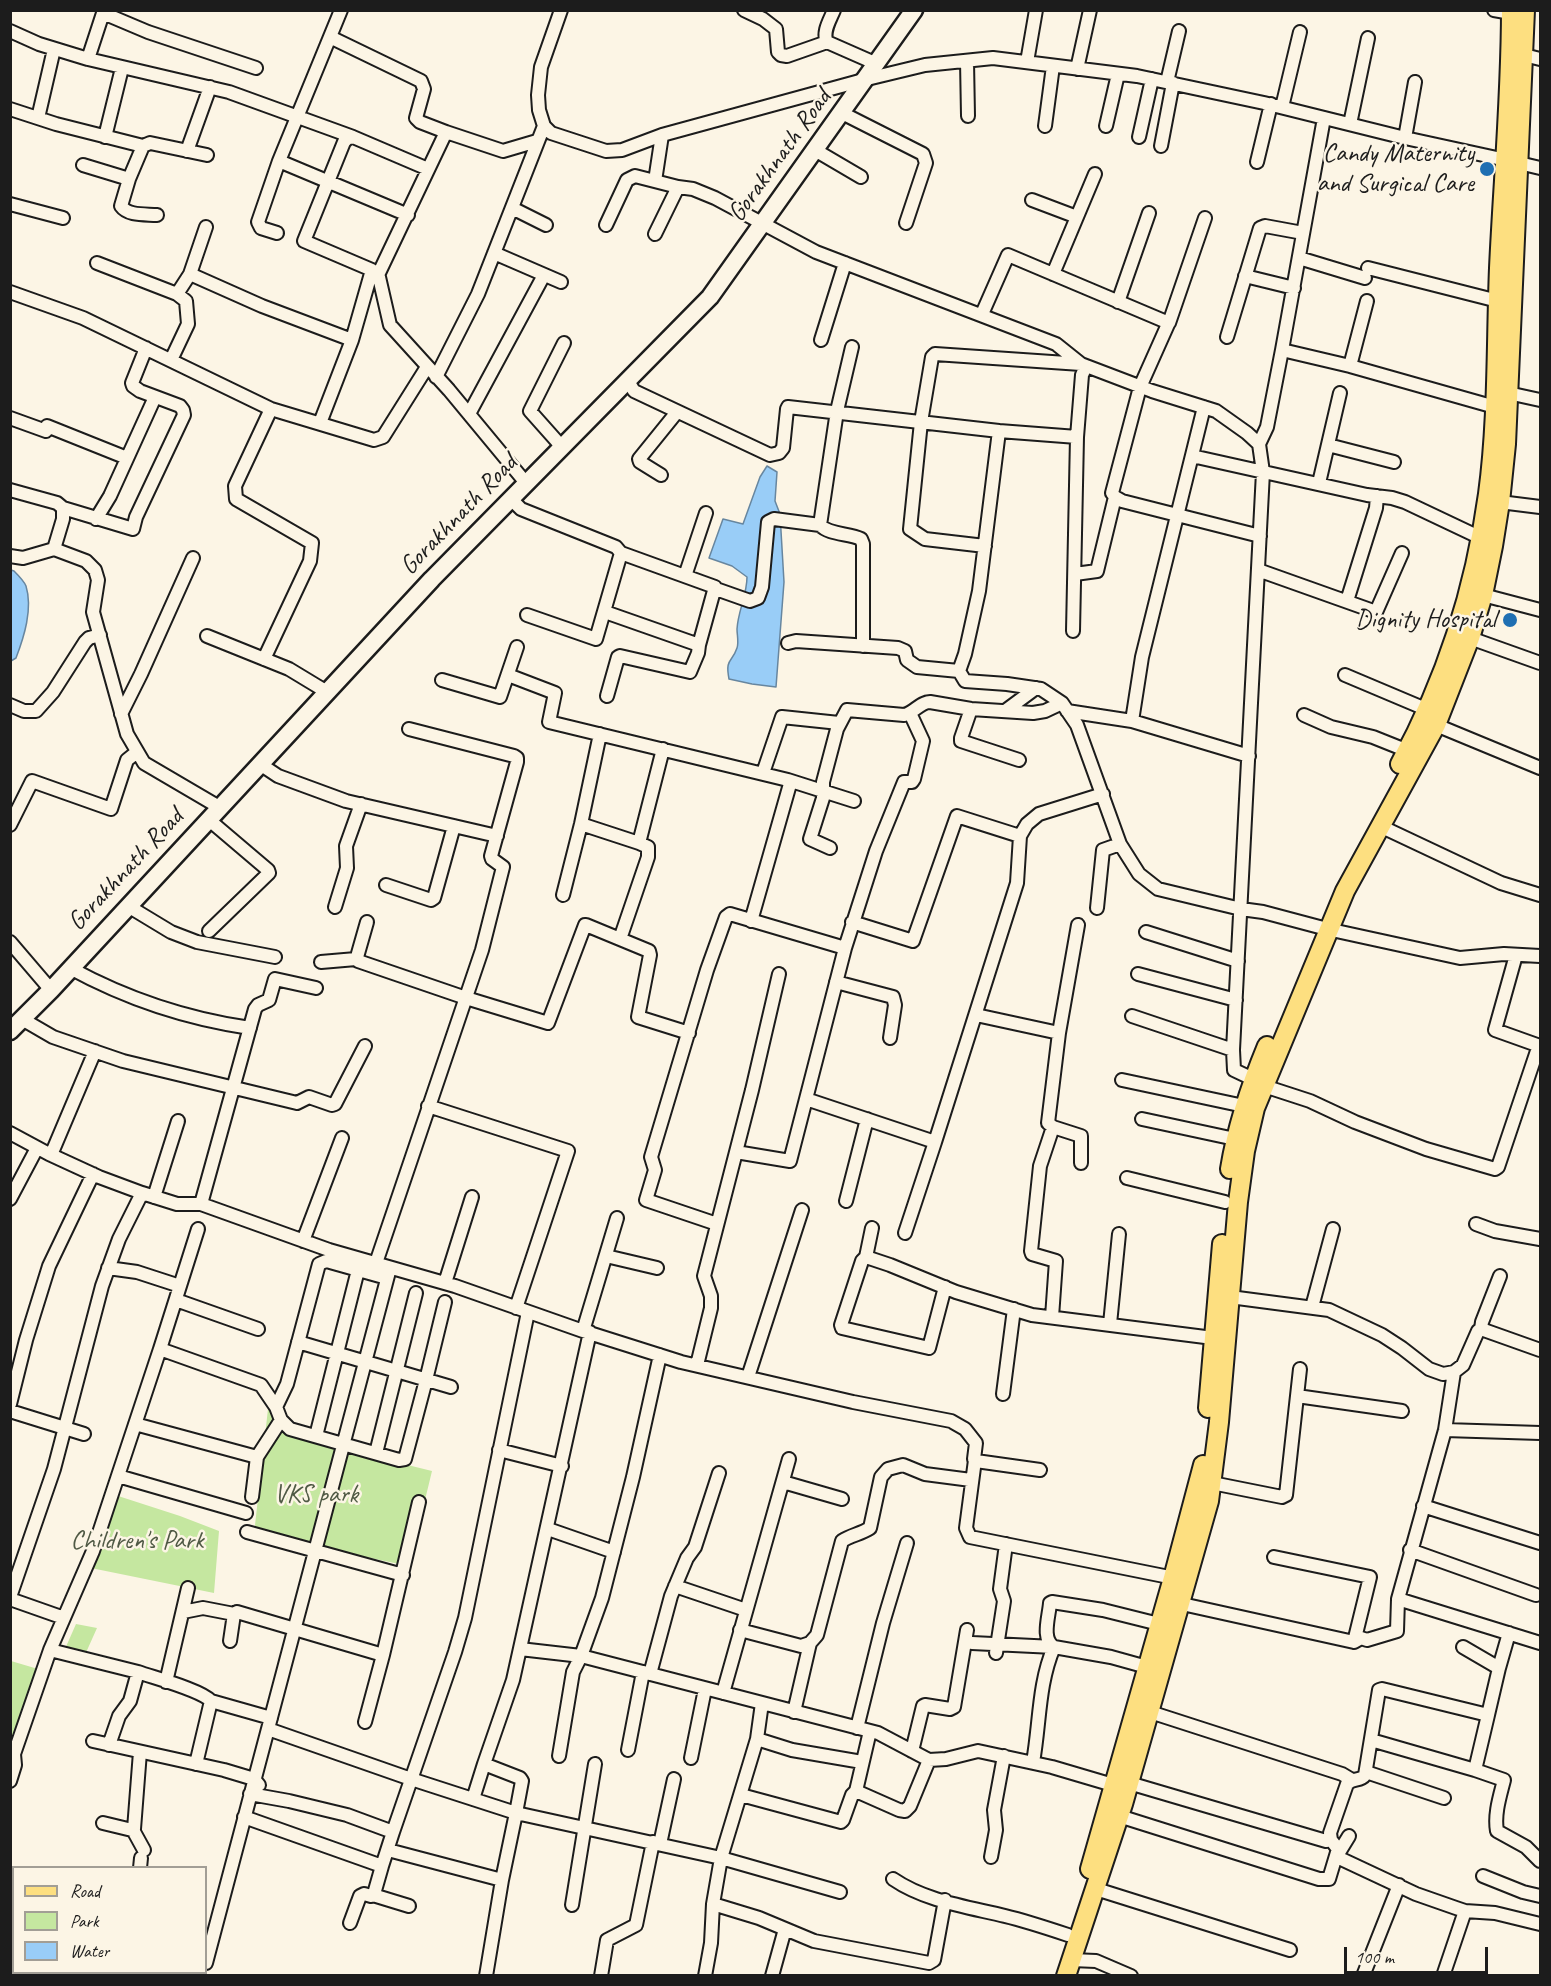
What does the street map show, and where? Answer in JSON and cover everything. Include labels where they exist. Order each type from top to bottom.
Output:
[{"type":"main road","name":"Gorakhnath Road","points":[[14,1025],[51,990],[432,579],[710,297],[878,64],[914,10]]},
{"type":"main road","points":[[1322,928],[1328,898],[1408,751],[1432,717],[1476,563],[1488,492],[1495,407],[1498,301],[1513,162],[1532,57],[1511,11]]},
{"type":"main road","points":[[1180,1579],[1205,1456],[1225,1202],[1235,1139],[1244,1106],[1259,1082],[1322,928],[1380,826],[1470,638],[1483,595],[1500,502],[1508,393],[1513,162],[1511,11]]},
{"type":"main road","points":[[1053,1976],[1121,1784],[1150,1712],[1173,1602],[1204,1520],[1212,1483],[1219,1422],[1238,1202],[1245,1151],[1259,1082]]},
{"type":"main road","points":[[1069,1968],[1119,1816],[1121,1784],[1159,1624],[1173,1602]]},
{"type":"street","points":[[277,232],[261,228],[258,222],[279,161],[341,10]]},
{"type":"street","points":[[826,42],[825,31],[834,10]]},
{"type":"street","points":[[1027,62],[1036,10]]},
{"type":"street","points":[[1077,69],[1090,10]]},
{"type":"street","points":[[560,11],[542,67],[538,95],[539,110],[544,126],[551,133],[606,151],[622,150],[662,135],[925,65],[993,58],[1152,79],[1540,168]]},
{"type":"street","points":[[88,59],[104,12],[148,32],[256,68]]},
{"type":"street","points":[[750,12],[776,29],[778,52],[781,55],[787,56],[826,42],[878,64]]},
{"type":"street","points":[[10,31],[54,49],[88,59],[229,92],[353,137],[428,169]]},
{"type":"street","points":[[1161,146],[1179,31]]},
{"type":"street","points":[[1257,162],[1300,32]]},
{"type":"street","points":[[330,38],[421,81],[423,89],[416,118],[420,122],[503,151],[537,141]]},
{"type":"street","points":[[1350,124],[1368,38]]},
{"type":"street","points":[[38,118],[54,49]]},
{"type":"street","points":[[967,61],[968,116]]},
{"type":"street","points":[[1045,126],[1053,66]]},
{"type":"street","points":[[105,137],[122,68]]},
{"type":"street","points":[[1106,126],[1118,74]]},
{"type":"street","points":[[1139,137],[1152,79]]},
{"type":"street","points":[[1405,138],[1415,82]]},
{"type":"street","points":[[187,151],[210,87]]},
{"type":"street","points":[[10,110],[143,146],[150,143],[207,155]]},
{"type":"street","points":[[842,113],[923,154],[926,163],[906,223]]},
{"type":"street","points":[[1324,118],[1267,427],[1259,444],[1263,472],[1233,1050],[1234,1070],[1355,1122],[1426,1149],[1495,1169],[1498,1167],[1538,1048],[1495,1030],[1516,955]]},
{"type":"street","points":[[10,292],[82,318],[271,409],[374,440],[380,439],[432,372],[478,294],[544,126]]},
{"type":"street","points":[[320,423],[375,273],[408,215],[446,132]]},
{"type":"street","points":[[655,181],[662,135]]},
{"type":"street","points":[[353,137],[344,142],[304,241],[375,273],[390,325],[469,414],[526,483]]},
{"type":"street","points":[[143,146],[129,178],[121,206],[128,212],[157,215]]},
{"type":"street","points":[[815,150],[861,177]]},
{"type":"street","points":[[279,161],[408,215]]},
{"type":"street","points":[[82,165],[129,178]]},
{"type":"street","points":[[1053,274],[1095,174]]},
{"type":"street","points":[[606,225],[627,180],[635,176],[693,189],[716,198],[816,252],[1056,344],[1084,365],[1140,387],[1216,411],[1259,444]]},
{"type":"street","points":[[655,234],[678,187]]},
{"type":"street","points":[[1032,200],[1077,217]]},
{"type":"street","points":[[10,204],[63,218]]},
{"type":"street","points":[[512,208],[546,225]]},
{"type":"street","points":[[1118,302],[1149,213]]},
{"type":"street","points":[[1075,574],[1097,571],[1114,497],[1112,493],[1140,387],[1169,322],[1205,218]]},
{"type":"street","points":[[1227,337],[1260,228],[1265,226],[1303,233]]},
{"type":"street","points":[[177,294],[190,274],[206,227]]},
{"type":"street","points":[[494,253],[561,282]]},
{"type":"street","points":[[982,315],[1008,255],[1169,322]]},
{"type":"street","points":[[1299,258],[1498,301]]},
{"type":"street","points":[[97,263],[177,294],[186,301],[188,324],[171,360]]},
{"type":"street","points":[[821,340],[845,263]]},
{"type":"street","points":[[190,274],[262,306],[352,340]]},
{"type":"street","points":[[469,414],[544,275]]},
{"type":"street","points":[[1245,276],[1294,288]]},
{"type":"street","points":[[1350,366],[1367,301]]},
{"type":"street","points":[[562,447],[530,411],[564,344]]},
{"type":"street","points":[[820,525],[837,411],[852,347]]},
{"type":"street","points":[[10,490],[57,503],[63,508],[133,529],[136,517],[184,415],[180,406],[140,391],[132,384],[146,348]]},
{"type":"street","points":[[1282,350],[1350,366],[1495,407]]},
{"type":"street","points":[[985,546],[925,539],[910,529],[921,422],[932,357],[935,354],[1084,365]]},
{"type":"street","points":[[1073,631],[1077,437],[1084,365]]},
{"type":"street","points":[[628,381],[634,391],[770,455],[779,453],[783,448],[787,407],[999,431],[1077,437]]},
{"type":"street","points":[[1319,483],[1340,393]]},
{"type":"street","points":[[1508,393],[1540,400]]},
{"type":"street","points":[[96,519],[110,496],[155,397]]},
{"type":"street","points":[[1132,720],[1142,657],[1204,407]]},
{"type":"street","points":[[264,659],[310,561],[312,552],[312,543],[236,499],[235,486],[271,409]]},
{"type":"street","points":[[661,475],[640,462],[639,459],[677,412]]},
{"type":"street","points":[[10,418],[46,428],[127,458]]},
{"type":"street","points":[[959,670],[965,654],[979,591],[999,431]]},
{"type":"street","points":[[1328,445],[1394,462]]},
{"type":"street","points":[[1192,456],[1405,502],[1481,538]]},
{"type":"street","points":[[1347,601],[1376,508],[1377,496]]},
{"type":"street","points":[[1114,497],[1260,536]]},
{"type":"street","points":[[511,499],[521,509],[616,547],[621,553],[750,601],[758,598],[762,587],[768,522],[774,519],[820,525],[824,529],[855,536],[861,539],[863,544],[863,646]]},
{"type":"street","points":[[1500,502],[1540,507]]},
{"type":"street","points":[[54,549],[63,519],[63,508]]},
{"type":"street","points":[[685,576],[706,513]]},
{"type":"street","points":[[10,556],[23,558],[54,549],[86,561],[95,570],[98,580],[93,612],[127,734],[137,752],[144,764],[214,813],[268,870],[269,873],[209,930]]},
{"type":"street","points":[[527,615],[596,639],[621,553]]},
{"type":"street","points":[[1258,570],[1378,612],[1402,553]]},
{"type":"street","points":[[121,714],[193,558]]},
{"type":"street","points":[[607,696],[618,657],[621,656],[690,672],[698,653],[716,589]]},
{"type":"street","points":[[1483,595],[1540,610]]},
{"type":"street","points":[[605,612],[699,645]]},
{"type":"street","points":[[10,705],[24,711],[36,711],[53,692],[85,642],[89,638],[100,635]]},
{"type":"street","points":[[207,636],[289,669],[327,692]]},
{"type":"street","points":[[1470,638],[1540,663]]},
{"type":"street","points":[[788,643],[796,641],[898,648],[905,651],[907,660],[917,668],[959,670]]},
{"type":"street","points":[[442,680],[501,696],[517,647]]},
{"type":"street","points":[[959,670],[966,681],[1041,689],[1064,707],[1077,725],[1120,844],[1139,874],[1158,889],[1460,958],[1504,954],[1540,956]]},
{"type":"street","points":[[508,675],[555,693],[549,722],[763,773],[854,801]]},
{"type":"street","points":[[1346,675],[1540,768]]},
{"type":"street","points":[[1005,711],[1036,688]]},
{"type":"street","points":[[830,848],[810,839],[824,798],[823,782],[839,723],[846,712],[851,710],[904,715],[927,702],[971,709],[1005,711],[1039,712],[1064,707],[1132,720],[1248,756]]},
{"type":"street","points":[[971,709],[961,741],[1019,760]]},
{"type":"street","points":[[736,1152],[790,1161],[852,922],[876,851],[904,782],[912,782],[914,779],[923,741],[910,713]]},
{"type":"street","points":[[1304,715],[1331,727],[1373,736],[1408,751]]},
{"type":"street","points":[[763,773],[783,717],[839,723]]},
{"type":"street","points":[[376,1263],[482,950],[503,867],[491,858],[517,758],[409,729]]},
{"type":"street","points":[[563,895],[600,734]]},
{"type":"street","points":[[639,843],[663,749]]},
{"type":"street","points":[[10,825],[32,781],[111,810],[127,760],[137,752]]},
{"type":"street","points":[[260,764],[278,776],[346,801],[497,836]]},
{"type":"street","points":[[751,921],[790,784],[788,780]]},
{"type":"street","points":[[905,1233],[1017,883],[1020,836],[1027,824],[1040,814],[1103,794]]},
{"type":"street","points":[[335,907],[347,868],[346,846],[360,804]]},
{"type":"street","points":[[852,922],[913,941],[957,816],[1020,836]]},
{"type":"street","points":[[581,824],[648,847],[648,857],[620,939]]},
{"type":"street","points":[[386,885],[431,900],[434,898],[454,826]]},
{"type":"street","points":[[1380,826],[1501,883],[1540,895]]},
{"type":"street","points":[[1097,908],[1103,850],[1120,844]]},
{"type":"street","points":[[128,906],[179,936],[197,942],[275,957]]},
{"type":"street","points":[[717,1224],[646,1200],[655,1170],[651,1158],[707,970],[726,917],[730,915],[845,948]]},
{"type":"street","points":[[356,959],[367,922]]},
{"type":"street","points":[[321,962],[356,959],[466,998],[548,1023],[585,924],[650,953],[638,1017],[689,1033]]},
{"type":"street","points":[[1078,925],[1059,1033],[1048,1123],[1053,1127],[1081,1136],[1081,1163]]},
{"type":"street","points":[[1146,932],[1238,961]]},
{"type":"street","points":[[10,942],[51,990]]},
{"type":"street","points":[[70,968],[95,981],[165,1008],[211,1022],[250,1028]]},
{"type":"street","points":[[697,1365],[711,1308],[711,1296],[704,1276],[779,974]]},
{"type":"street","points":[[1138,974],[1236,1000]]},
{"type":"street","points":[[201,1204],[255,1009],[269,1000],[275,979],[316,988]]},
{"type":"street","points":[[836,982],[893,997],[895,1005],[890,1038]]},
{"type":"street","points":[[976,1015],[1059,1033]]},
{"type":"street","points":[[1132,1016],[1233,1050]]},
{"type":"street","points":[[14,1025],[123,1061],[234,1089],[297,1102],[311,1097],[334,1105],[365,1046]]},
{"type":"street","points":[[51,1155],[95,1051]]},
{"type":"street","points":[[1122,1080],[1244,1106]]},
{"type":"street","points":[[806,1099],[935,1142]]},
{"type":"street","points":[[373,1895],[465,1618],[499,1450],[522,1310],[568,1151],[428,1106]]},
{"type":"street","points":[[846,1201],[867,1119]]},
{"type":"street","points":[[1142,1119],[1235,1139]]},
{"type":"street","points":[[64,1618],[10,1598],[54,1469],[108,1268],[119,1239],[148,1195],[178,1121]]},
{"type":"street","points":[[1052,1317],[1056,1261],[1032,1254],[1030,1251],[1040,1166],[1053,1127]]},
{"type":"street","points":[[10,1133],[93,1174],[148,1195],[177,1204],[201,1204],[303,1241],[376,1263],[389,1273]]},
{"type":"street","points":[[303,1241],[342,1138]]},
{"type":"street","points":[[10,1199],[37,1148]]},
{"type":"street","points":[[10,1404],[26,1340],[49,1266],[93,1174]]},
{"type":"street","points":[[1127,1178],[1225,1202]]},
{"type":"street","points":[[445,1283],[472,1197]]},
{"type":"street","points":[[748,1377],[802,1210]]},
{"type":"street","points":[[473,1800],[483,1764],[513,1680],[562,1466],[587,1332],[617,1218]]},
{"type":"street","points":[[1476,1224],[1495,1231],[1518,1233],[1540,1239]]},
{"type":"street","points":[[872,1228],[866,1257],[862,1261],[841,1325],[842,1328],[929,1348],[945,1287]]},
{"type":"street","points":[[10,1781],[15,1765],[12,1753],[50,1650],[93,1551],[198,1229]]},
{"type":"street","points":[[1312,1307],[1333,1229]]},
{"type":"street","points":[[1110,1324],[1119,1234]]},
{"type":"street","points":[[606,1256],[657,1268]]},
{"type":"street","points":[[866,1257],[890,1264],[945,1287],[1032,1315],[1213,1338]]},
{"type":"street","points":[[276,1407],[287,1384],[320,1264],[326,1261],[358,1270],[445,1283],[660,1355],[853,1402],[951,1421],[965,1429],[976,1443],[966,1528],[970,1537],[1180,1579]]},
{"type":"street","points":[[108,1268],[137,1272],[180,1286]]},
{"type":"street","points":[[316,1436],[358,1270]]},
{"type":"street","points":[[207,1955],[389,1273]]},
{"type":"street","points":[[1230,1297],[1312,1307],[1338,1314],[1382,1335],[1436,1372],[1454,1372],[1463,1365],[1481,1329],[1500,1276]]},
{"type":"street","points":[[376,1453],[416,1293]]},
{"type":"street","points":[[176,1299],[258,1329]]},
{"type":"street","points":[[160,1349],[261,1385],[276,1407],[281,1420],[290,1429],[399,1460],[405,1459],[445,1302]]},
{"type":"street","points":[[1003,1394],[1014,1309]]},
{"type":"street","points":[[1481,1329],[1540,1350]]},
{"type":"street","points":[[298,1342],[451,1387]]},
{"type":"street","points":[[560,1756],[573,1672],[602,1598],[660,1355]]},
{"type":"street","points":[[1212,1483],[1279,1497],[1286,1495],[1300,1369]]},
{"type":"street","points":[[1173,1602],[1354,1642],[1361,1638],[1367,1640],[1397,1631],[1398,1599],[1445,1430],[1454,1372]]},
{"type":"street","points":[[1297,1396],[1402,1411]]},
{"type":"street","points":[[10,1411],[84,1434]]},
{"type":"street","points":[[252,1497],[257,1457],[281,1420]]},
{"type":"street","points":[[135,1424],[257,1457]]},
{"type":"street","points":[[1445,1430],[1540,1433]]},
{"type":"street","points":[[499,1450],[562,1466]]},
{"type":"street","points":[[723,1693],[789,1459]]},
{"type":"street","points":[[975,1460],[1040,1470]]},
{"type":"street","points":[[794,1712],[810,1643],[817,1635],[842,1541],[870,1528],[881,1478],[888,1469],[903,1465],[925,1474],[971,1480]]},
{"type":"street","points":[[628,1750],[647,1673],[675,1586],[687,1558],[695,1547],[719,1473]]},
{"type":"street","points":[[118,1476],[246,1513]]},
{"type":"street","points":[[783,1482],[842,1499]]},
{"type":"street","points":[[365,1722],[420,1502]]},
{"type":"street","points":[[1423,1506],[1540,1543]]},
{"type":"street","points":[[548,1529],[614,1552]]},
{"type":"street","points":[[247,1532],[402,1575]]},
{"type":"street","points":[[857,1728],[883,1623],[907,1543]]},
{"type":"street","points":[[997,1648],[1004,1600],[1000,1589],[1006,1544]]},
{"type":"street","points":[[1410,1550],[1536,1595]]},
{"type":"street","points":[[1274,1557],[1370,1577],[1354,1642]]},
{"type":"street","points":[[675,1586],[746,1610]]},
{"type":"street","points":[[166,1682],[188,1588]]},
{"type":"street","points":[[1398,1599],[1540,1643]]},
{"type":"street","points":[[1054,1647],[1049,1644],[1047,1637],[1052,1602],[1103,1610],[1159,1624]]},
{"type":"street","points":[[183,1612],[203,1608],[234,1614],[237,1612],[383,1655]]},
{"type":"street","points":[[230,1641],[234,1614]]},
{"type":"street","points":[[740,1630],[801,1646],[810,1643]]},
{"type":"street","points":[[912,1751],[923,1706],[950,1709],[954,1707],[967,1630]]},
{"type":"street","points":[[1475,1770],[1509,1633]]},
{"type":"street","points":[[972,1643],[997,1648],[1054,1647],[1111,1657],[1147,1667]]},
{"type":"street","points":[[1033,1762],[1038,1736],[1041,1696],[1054,1647]]},
{"type":"street","points":[[1463,1647],[1499,1668]]},
{"type":"street","points":[[520,1649],[581,1656],[878,1733],[929,1760],[946,1759],[978,1751],[1121,1784],[1331,1840],[1338,1846],[1338,1855]]},
{"type":"street","points":[[50,1650],[138,1672],[191,1690],[212,1701],[411,1779],[516,1814],[721,1858],[840,1892]]},
{"type":"street","points":[[109,1745],[119,1716],[130,1701],[138,1672]]},
{"type":"street","points":[[691,1758],[705,1689]]},
{"type":"street","points":[[1331,1840],[1330,1828],[1347,1784],[1352,1780],[1361,1779],[1366,1772],[1380,1689],[1488,1714]]},
{"type":"street","points":[[196,1764],[212,1701]]},
{"type":"street","points":[[705,1976],[711,1943],[712,1904],[721,1858],[757,1739],[762,1703]]},
{"type":"street","points":[[1150,1712],[1342,1773],[1352,1780]]},
{"type":"street","points":[[741,1795],[841,1822],[852,1795],[856,1791],[870,1731]]},
{"type":"street","points":[[757,1739],[792,1750],[862,1762]]},
{"type":"street","points":[[1371,1740],[1504,1780],[1498,1803],[1497,1831],[1526,1847],[1540,1861]]},
{"type":"street","points":[[93,1742],[254,1779],[269,1798]]},
{"type":"street","points":[[140,1752],[133,1830],[141,1858]]},
{"type":"street","points":[[991,1857],[996,1830],[994,1810],[1004,1756]]},
{"type":"street","points":[[856,1791],[905,1811],[910,1806],[929,1760]]},
{"type":"street","points":[[483,1764],[520,1778],[522,1781],[486,1976]]},
{"type":"street","points":[[572,1905],[595,1764]]},
{"type":"street","points":[[1366,1772],[1444,1798]]},
{"type":"street","points":[[601,1976],[607,1940],[636,1924],[674,1779]]},
{"type":"street","points":[[250,1794],[346,1815],[393,1832]]},
{"type":"street","points":[[1119,1816],[1325,1880],[1330,1876],[1349,1836]]},
{"type":"street","points":[[244,1817],[382,1866]]},
{"type":"street","points":[[103,1823],[133,1830]]},
{"type":"street","points":[[388,1850],[502,1880]]},
{"type":"street","points":[[1338,1855],[1416,1894],[1465,1911],[1495,1913],[1540,1924]]},
{"type":"street","points":[[1484,1876],[1523,1892],[1540,1896]]},
{"type":"street","points":[[893,1880],[905,1887],[945,1900],[1068,1935]]},
{"type":"street","points":[[1362,1976],[1399,1885]]},
{"type":"street","points":[[1096,1889],[1290,1950]]},
{"type":"street","points":[[350,1923],[360,1896],[363,1894],[409,1906]]},
{"type":"street","points":[[712,1904],[759,1918],[814,1941],[929,1963],[934,1960],[945,1900]]},
{"type":"street","points":[[1443,1976],[1465,1911]]},
{"type":"street","points":[[772,1976],[785,1929]]},
{"type":"street","points":[[1069,1968],[1096,1961],[1131,1976]]},
{"type":"green space","name":"VKS park","points":[[269,1400],[279,1425],[290,1436],[432,1471],[409,1566],[254,1534]]},
{"type":"green space","name":"Children's Park","points":[[112,1494],[219,1531],[214,1593],[86,1567]]},
{"type":"green space","points":[[76,1624],[97,1628],[80,1666],[61,1658]]},
{"type":"green space","points":[[11,1661],[38,1669],[11,1749]]},
{"type":"water","points":[[767,466],[777,472],[775,501],[780,514],[784,582],[776,687],[729,679],[728,664],[738,646],[737,629],[747,577],[732,566],[709,558],[723,519],[743,524],[760,477]]},
{"type":"water","points":[[11,570],[25,584],[29,604],[22,641],[16,658],[11,661]]},
{"type":"place","name":"Candy Maternity and Surgical Care","points":[[1487,169]]},
{"type":"place","name":"Dignity Hospital","points":[[1510,620]]}]
